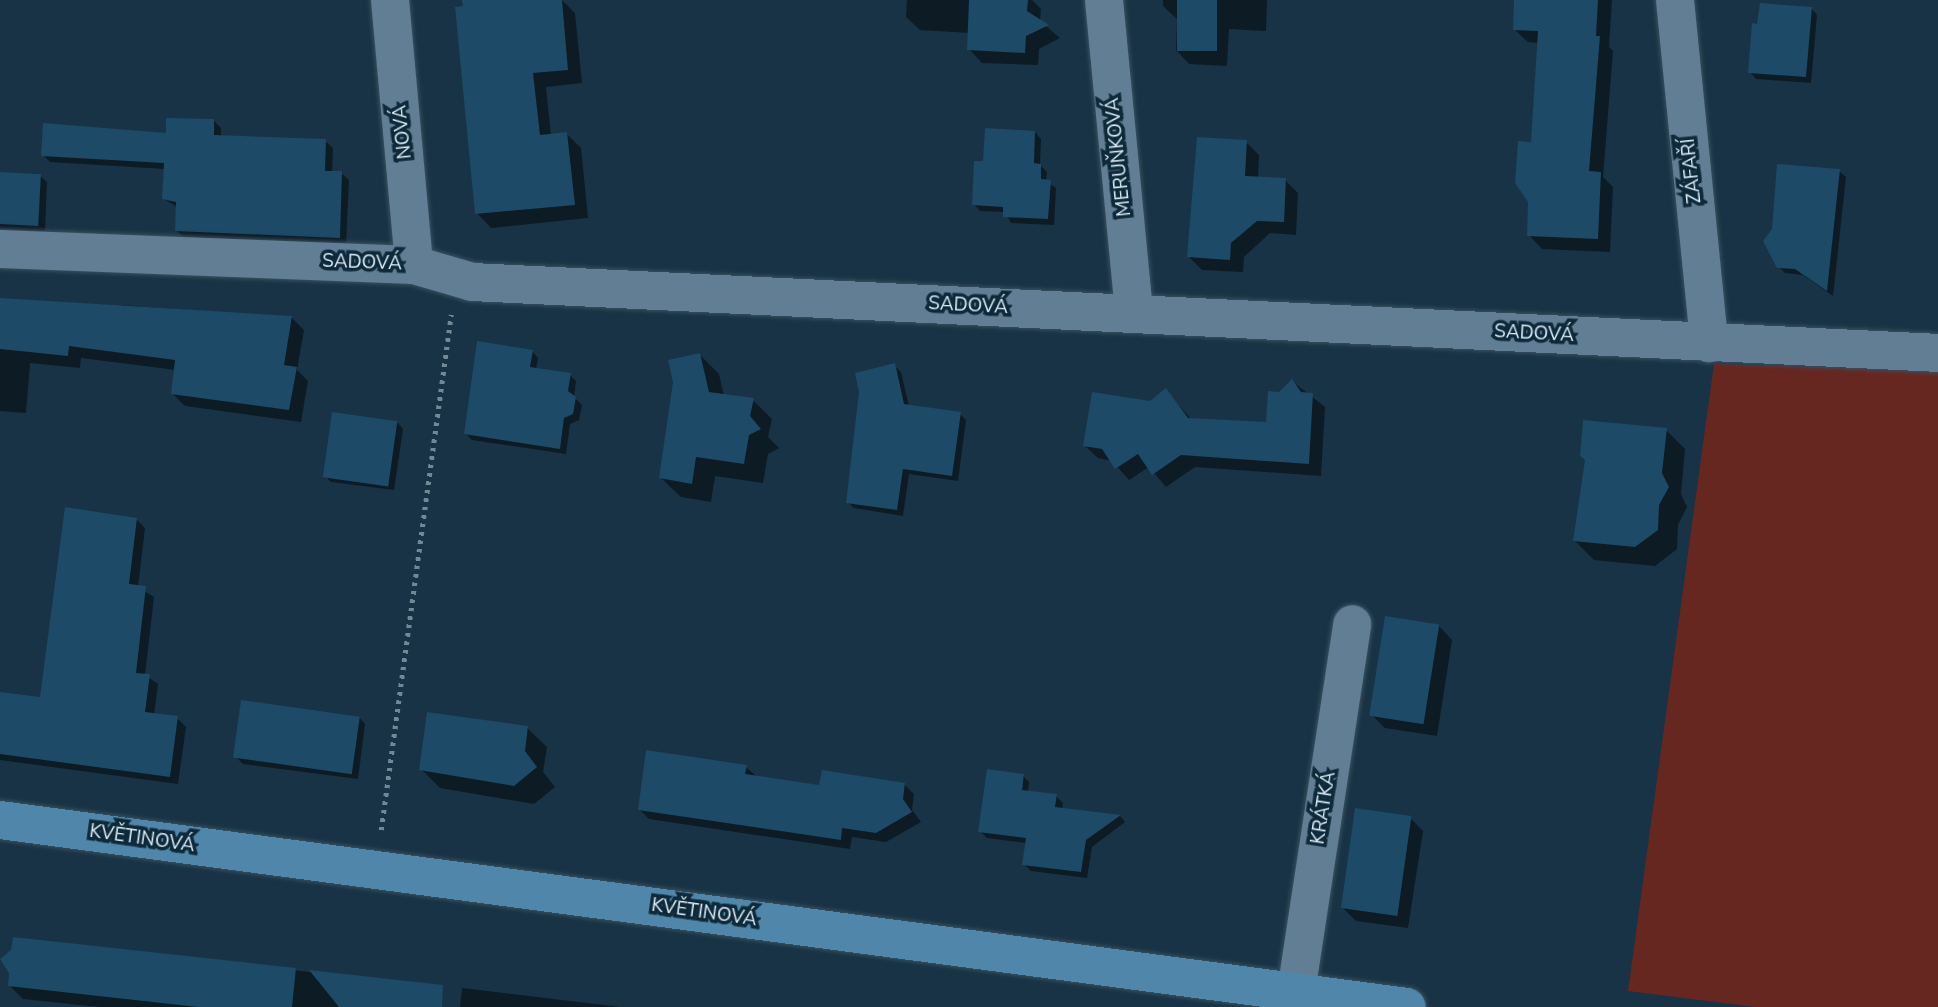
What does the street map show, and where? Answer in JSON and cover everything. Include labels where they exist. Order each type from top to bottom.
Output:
[{"type":"main road","name":"KVĚTINOVÁ","points":[[0,820],[1407,1007]]},
{"type":"street","name":"NOVÁ","points":[[390,0],[414,265]]},
{"type":"street","name":"MERUŇKOVÁ","points":[[1104,0],[1134,314]]},
{"type":"street","name":"ZÁFAŘÍ","points":[[1675,0],[1709,343]]},
{"type":"street","name":"SADOVÁ","points":[[0,249],[414,265],[456,280],[1938,353]]},
{"type":"street","name":"KRÁTKÁ","points":[[1296,992],[1352,624]]},
{"type":"path","points":[[380,836],[456,280]]},
{"type":"shaded area","points":[[1714,364],[1938,370],[1938,1007],[1755,1007],[1628,991]]},
{"type":"building","points":[[462,0],[562,0],[568,70],[533,73],[540,135],[567,132],[575,205],[475,214],[455,7],[463,6]]},
{"type":"building","points":[[969,0],[1028,0],[1027,11],[1049,25],[1026,36],[1025,53],[967,50]]},
{"type":"building","points":[[1177,0],[1217,0],[1217,51],[1177,51]]},
{"type":"building","points":[[1514,0],[1598,0],[1596,36],[1600,36],[1589,171],[1601,172],[1598,239],[1527,236],[1528,202],[1515,183],[1518,141],[1531,142],[1538,31],[1513,30]]},
{"type":"building","points":[[1760,3],[1812,7],[1806,77],[1748,73],[1752,23],[1757,24]]},
{"type":"building","points":[[166,118],[214,119],[214,135],[326,139],[325,171],[342,171],[340,238],[175,231],[176,202],[162,199],[164,163],[41,156],[43,123],[166,133]]},
{"type":"building","points":[[985,128],[1035,131],[1034,163],[1041,164],[1041,179],[1051,180],[1048,219],[1003,217],[1003,207],[972,205],[974,161],[983,161]]},
{"type":"building","points":[[1197,137],[1247,140],[1245,176],[1286,178],[1284,222],[1257,221],[1231,243],[1230,260],[1187,257]]},
{"type":"building","points":[[1777,164],[1840,169],[1827,291],[1795,269],[1777,268],[1763,241],[1772,229]]},
{"type":"building","points":[[0,172],[41,174],[38,226],[0,224]]},
{"type":"building","points":[[0,298],[292,316],[284,365],[297,367],[289,410],[171,394],[175,360],[69,346],[68,356],[0,349]]},
{"type":"building","points":[[477,341],[533,350],[530,367],[571,373],[568,391],[576,397],[573,414],[564,418],[560,449],[464,434]]},
{"type":"building","points":[[700,353],[709,392],[754,398],[750,416],[761,429],[749,435],[744,464],[696,457],[692,484],[659,478],[673,382],[668,360]]},
{"type":"building","points":[[895,363],[904,404],[961,412],[952,476],[903,469],[897,510],[846,503],[859,392],[855,373]]},
{"type":"building","points":[[1292,379],[1301,392],[1313,393],[1309,464],[1181,455],[1152,475],[1138,454],[1115,469],[1102,449],[1083,446],[1092,392],[1150,401],[1166,388],[1188,418],[1266,422],[1268,391],[1279,392]]},
{"type":"building","points":[[332,412],[397,421],[388,487],[323,477]]},
{"type":"building","points":[[1583,420],[1667,428],[1662,473],[1669,487],[1659,505],[1658,530],[1635,547],[1573,541],[1585,460],[1580,456]]},
{"type":"building","points":[[65,507],[137,518],[129,584],[146,586],[136,673],[150,674],[145,712],[178,716],[170,777],[0,754],[0,692],[40,697]]},
{"type":"building","points":[[1385,616],[1439,625],[1424,724],[1369,716]]},
{"type":"building","points":[[241,700],[360,717],[352,774],[233,757]]},
{"type":"building","points":[[427,712],[528,726],[525,751],[537,767],[514,786],[419,770]]},
{"type":"building","points":[[646,750],[747,765],[745,774],[819,785],[822,770],[905,783],[903,799],[912,812],[876,833],[842,828],[841,840],[638,810]]},
{"type":"building","points":[[987,769],[1024,774],[1022,790],[1057,794],[1055,807],[1121,815],[1086,840],[1081,872],[1022,865],[1026,838],[978,832]]},
{"type":"building","points":[[1355,808],[1411,816],[1397,916],[1341,908]]},
{"type":"building","points":[[13,937],[296,968],[292,1007],[198,1007],[8,986],[9,973],[0,959],[11,950]]},
{"type":"building","points":[[309,970],[443,985],[442,1007],[339,1007]]}]
